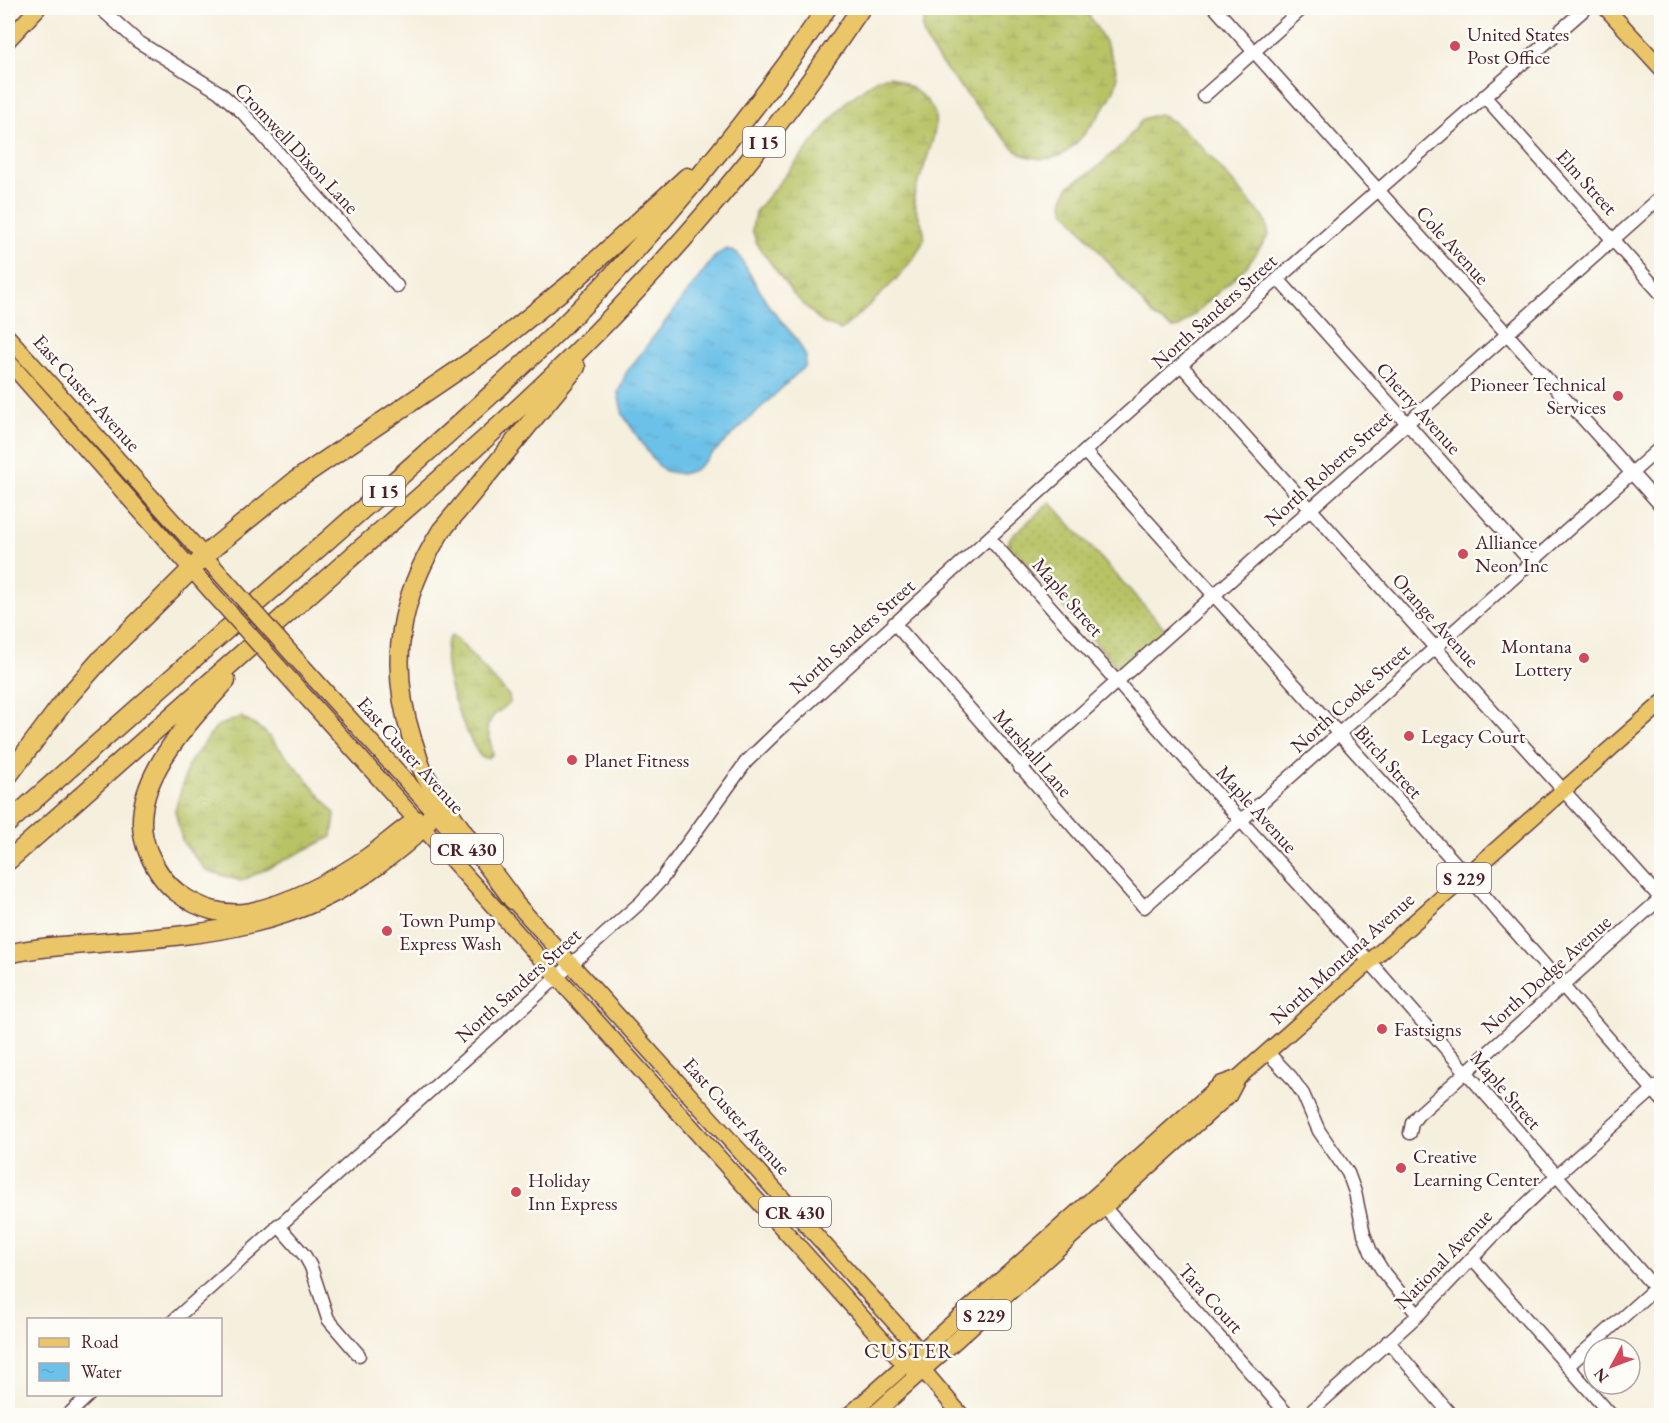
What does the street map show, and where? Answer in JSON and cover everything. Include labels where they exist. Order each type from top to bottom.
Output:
[{"type":"highway","name":"I 15","points":[[8,823],[527,361],[631,255],[735,133],[827,8]]},
{"type":"highway","name":"I 15","points":[[8,861],[538,389],[592,338],[713,204],[773,131],[861,8]]},
{"type":"highway","points":[[8,776],[65,700],[102,658],[205,556],[295,481],[458,372],[536,313],[735,133]]},
{"type":"highway","points":[[513,900],[450,815],[422,770],[407,722],[401,693],[399,652],[405,615],[423,558],[441,531],[657,268]]},
{"type":"highway","points":[[309,594],[204,705],[157,768],[141,818],[146,848],[156,870],[170,887],[204,909],[224,913],[249,912],[306,892],[336,878],[425,820]]},
{"type":"highway","points":[[8,954],[35,948],[182,936],[251,925],[328,896],[348,885],[414,837],[425,820]]},
{"type":"main road","points":[[8,40],[38,8]]},
{"type":"main road","points":[[1606,8],[1662,69]]},
{"type":"main road","name":"East Custer Avenue","points":[[8,337],[291,653],[425,820],[556,977],[905,1365]]},
{"type":"main road","name":"East Custer Avenue","points":[[8,361],[278,666],[425,820],[513,900],[920,1352]]},
{"type":"main road","name":"North Montana Avenue","points":[[848,1416],[1221,1084],[1238,1078],[1267,1053],[1661,704]]},
{"type":"main road","name":"North Montana Avenue","points":[[872,1416],[1229,1095],[1238,1078]]},
{"type":"main road","points":[[920,1352],[922,1369],[962,1416]]},
{"type":"main road","points":[[905,1365],[922,1369]]},
{"type":"street","name":"Cromwell Dixon Lane","points":[[100,8],[137,41],[219,92],[242,112],[397,286]]},
{"type":"street","name":"Cole Avenue","points":[[1215,8],[1662,507]]},
{"type":"street","points":[[1204,96],[1303,8]]},
{"type":"street","name":"North Sanders Street","points":[[176,1318],[641,902],[661,880],[746,762],[894,623],[1378,190],[1586,8]]},
{"type":"street","name":"Elm Street","points":[[1484,96],[1662,295]]},
{"type":"street","name":"North Roberts Street","points":[[1020,768],[1662,196]]},
{"type":"street","name":"Cherry Avenue","points":[[1278,279],[1531,562]]},
{"type":"street","name":"Orange Avenue","points":[[1182,366],[1661,898]]},
{"type":"street","name":"North Cooke Street","points":[[1144,907],[1662,446]]},
{"type":"street","name":"Birch Street","points":[[1085,452],[1467,876],[1561,986],[1657,1086],[1662,1100]]},
{"type":"street","name":"Maple Street","points":[[989,538],[1117,682]]},
{"type":"street","name":"Marshall Lane","points":[[894,623],[1144,907]]},
{"type":"street","name":"Maple Avenue","points":[[1117,682],[1370,962]]},
{"type":"street","name":"North Dodge Avenue","points":[[1410,1133],[1412,1123],[1418,1115],[1661,898]]},
{"type":"street","name":"Maple Street","points":[[1370,962],[1556,1176],[1659,1289]]},
{"type":"street","points":[[1267,1053],[1291,1077],[1303,1094],[1319,1131],[1348,1173],[1371,1252],[1384,1273],[1419,1315]]},
{"type":"street","name":"National Avenue","points":[[1306,1416],[1419,1315],[1496,1233],[1657,1086]]},
{"type":"street","name":"Tara Court","points":[[1104,1207],[1289,1416]]},
{"type":"street","points":[[278,1225],[311,1267],[328,1319],[359,1355]]},
{"type":"street","points":[[1473,1259],[1612,1416]]},
{"type":"street","points":[[1568,1366],[1659,1289]]},
{"type":"street","points":[[1388,1341],[1452,1416]]},
{"type":"street","points":[[67,1416],[89,1396]]},
{"type":"green space","points":[[933,8],[1084,8],[1104,41],[1115,67],[1116,85],[1111,96],[1095,121],[1066,152],[1059,156],[1046,158],[1023,155],[992,124],[931,49],[924,36],[923,25],[925,18]]},
{"type":"green space","points":[[890,76],[921,95],[930,104],[934,113],[934,136],[914,196],[924,238],[907,267],[841,330],[823,323],[793,294],[757,244],[752,230],[755,212],[846,102],[877,79]]},
{"type":"green space","points":[[1159,114],[1174,122],[1200,145],[1265,219],[1269,235],[1246,267],[1179,328],[1172,328],[1153,316],[1064,209],[1063,199],[1069,186],[1094,170],[1124,143],[1143,119]]},
{"type":"green space","points":[[1050,502],[1167,631],[1122,669],[1115,665],[1008,544],[1010,538]]},
{"type":"green space","points":[[451,636],[456,638],[509,696],[510,703],[493,716],[487,727],[493,754],[488,758],[481,757],[474,747],[453,698],[446,662],[446,647]]},
{"type":"green space","points":[[241,717],[264,731],[335,814],[332,837],[241,881],[206,870],[183,843],[175,811],[188,765],[217,726]]},
{"type":"water","points":[[727,249],[738,254],[769,306],[797,340],[806,357],[805,366],[695,470],[681,474],[665,471],[654,461],[623,415],[618,393],[626,373],[716,255]]},
{"type":"place","name":"United States Post Office","points":[[1455,46]]},
{"type":"place","name":"Pioneer Technical Services","points":[[1618,396]]},
{"type":"place","name":"Alliance Neon Inc","points":[[1463,554]]},
{"type":"place","name":"Montana Lottery","points":[[1584,658]]},
{"type":"place","name":"Legacy Court","points":[[1409,736]]},
{"type":"place","name":"Planet Fitness","points":[[572,760]]},
{"type":"place","name":"Town Pump Express Wash","points":[[387,931]]},
{"type":"place","name":"Fastsigns","points":[[1382,1029]]},
{"type":"place","name":"Creative Learning Center","points":[[1401,1168]]},
{"type":"place","name":"Holiday Inn Express","points":[[516,1192]]},
{"type":"district","name":"CUSTER","points":[[909,1350]]}]
